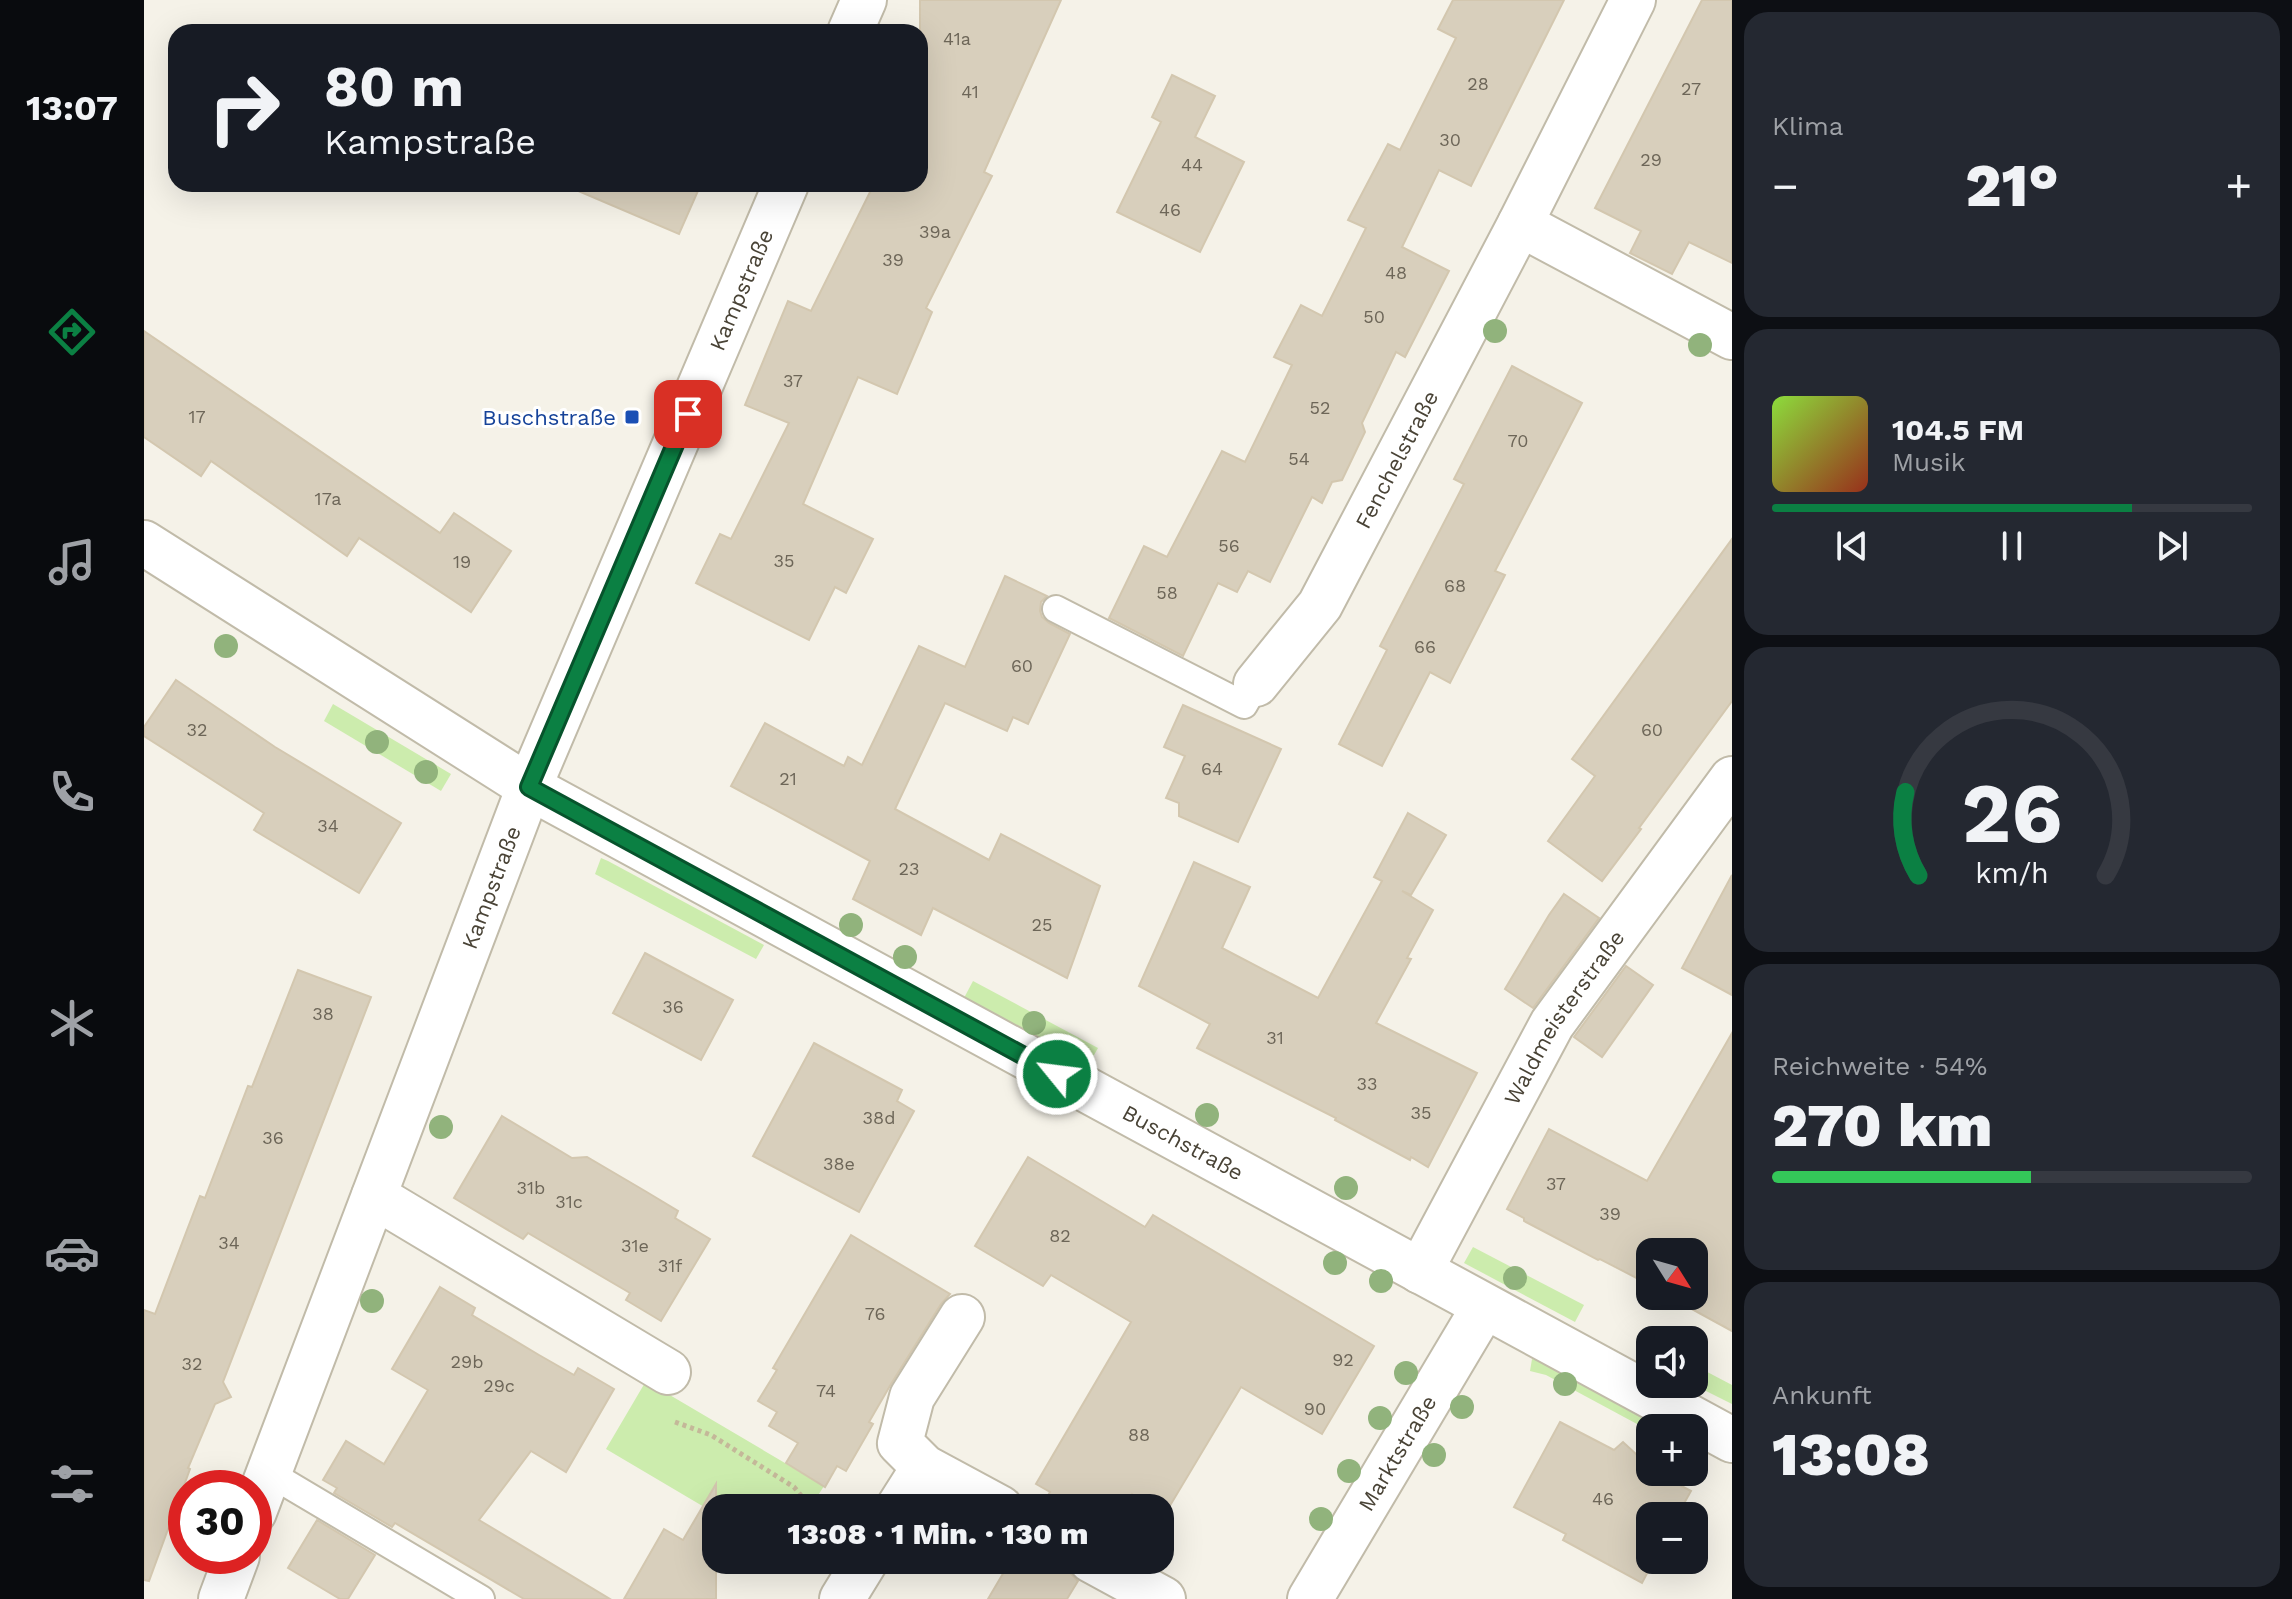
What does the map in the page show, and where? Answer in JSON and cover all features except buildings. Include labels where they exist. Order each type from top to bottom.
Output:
[{"type":"street","points":[[854,24],[864,0]]},
{"type":"street","name":"Fenchelstraße","points":[[1256,684],[1320,605],[1520,224],[1633,0]]},
{"type":"street","name":"Kampstraße","points":[[270,1470],[529,787],[783,192]]},
{"type":"street","points":[[1520,224],[1732,337]]},
{"type":"street","name":"Buschstraße","points":[[144,543],[529,787],[1732,1440]]},
{"type":"street","name":"Waldmeisterstraße","points":[[1420,1271],[1552,1024],[1732,779]]},
{"type":"street","points":[[374,1196],[668,1372]]},
{"type":"street","name":"Marktstraße","points":[[1310,1599],[1484,1307]]},
{"type":"street","points":[[962,1317],[912,1397],[900,1443],[924,1467],[974,1494]]},
{"type":"street","points":[[907,1494],[924,1467]]},
{"type":"street","points":[[221,1599],[230,1574]]},
{"type":"street","points":[[842,1599],[857,1574]]},
{"type":"street","points":[[1117,1574],[1163,1599]]},
{"type":"lane","points":[[1056,609],[1244,705],[1256,684]]},
{"type":"lane","points":[[272,1498],[481,1599]]},
{"type":"path","points":[[667,1416],[677,1424],[711,1435],[794,1487],[800,1494]]},
{"type":"green space","points":[[333,704],[451,774],[441,791],[324,721]]},
{"type":"green space","points":[[601,858],[764,945],[756,959],[595,874]]},
{"type":"green space","points":[[973,981],[1098,1048],[1089,1064],[964,998]]},
{"type":"green space","points":[[1473,1247],[1584,1305],[1575,1322],[1464,1263]]},
{"type":"green space","points":[[1532,1359],[1545,1361],[1645,1414],[1636,1414],[1636,1423],[1546,1375],[1530,1371]]},
{"type":"green space","points":[[1708,1372],[1732,1385],[1732,1404],[1708,1392]]},
{"type":"green space","points":[[646,1381],[824,1486],[819,1494],[702,1494],[702,1506],[606,1449]]},
{"type":"place","name":"Buschstraße","points":[[632,417]]},
{"type":"route","points":[[688,414],[529,787],[1057,1074]]}]
